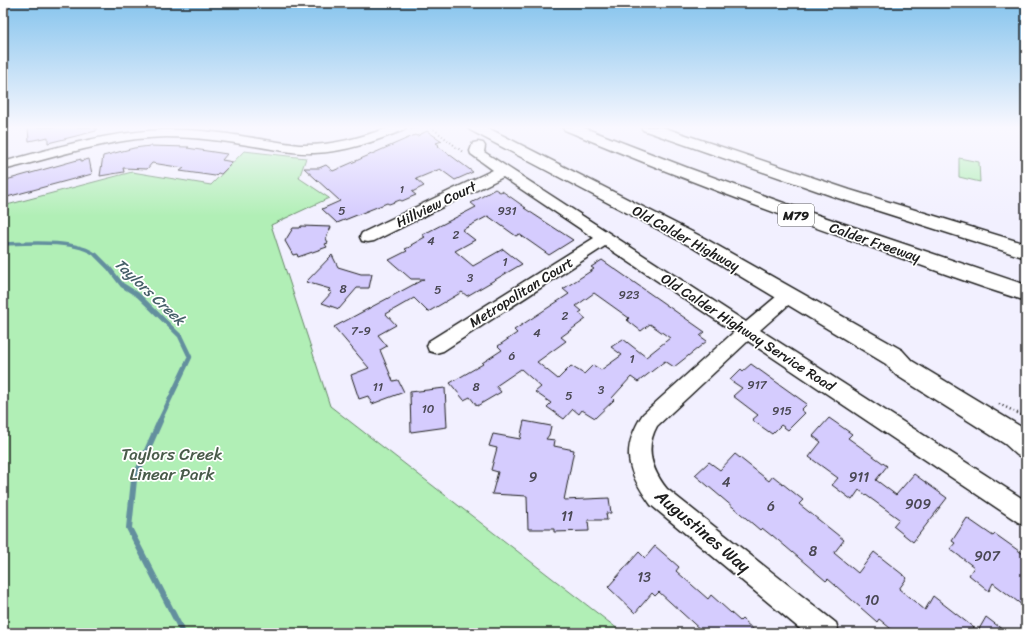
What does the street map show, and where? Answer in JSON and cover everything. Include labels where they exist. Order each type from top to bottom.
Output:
[{"type":"main road","name":"Old Calder Highway","points":[[532,157],[697,242],[894,357],[910,361],[999,417],[1026,430]]},
{"type":"main road","name":"Calder Freeway","points":[[642,157],[774,207],[1026,293]]},
{"type":"main road","name":"M79","points":[[733,157],[918,218],[1026,251]]},
{"type":"main road","points":[[746,157],[844,193],[918,218]]},
{"type":"main road","name":"Old Calder Highway","points":[[894,357],[904,368],[1014,436],[1026,447]]},
{"type":"street","points":[[3,166],[40,157]]},
{"type":"street","name":"Old Calder Highway Service Road","points":[[482,157],[746,332],[788,357],[1026,514]]},
{"type":"street","name":"Hillview Court","points":[[368,237],[503,171]]},
{"type":"street","name":"Metropolitan Court","points":[[436,346],[606,238]]},
{"type":"street","name":"Augustines Way","points":[[789,295],[734,341],[725,352],[650,420],[643,430],[639,451],[643,474],[659,497],[675,512],[826,633]]},
{"type":"green space","name":"Taylors Creek Linear Park","points":[[238,157],[306,158],[299,178],[329,198],[271,225],[330,406],[623,633],[3,633],[3,206],[132,172],[211,185]]},
{"type":"green space","points":[[959,158],[979,162],[980,182],[959,177]]},
{"type":"building","points":[[103,157],[225,157],[222,160],[233,162],[221,174],[218,173],[215,176],[180,171],[184,168],[152,163],[147,169],[123,168],[124,172],[100,176]]},
{"type":"building","points":[[366,157],[452,157],[473,172],[455,180],[440,169],[416,179],[424,186],[412,192],[416,195],[402,201],[400,200],[389,204],[387,203],[337,223],[322,209],[340,201],[304,168],[319,168],[326,165],[333,171]]},
{"type":"building","points":[[81,159],[81,161],[89,159],[92,174],[7,197],[6,180]]},
{"type":"building","points":[[495,189],[500,192],[502,191],[526,208],[524,208],[573,240],[549,255],[519,234],[516,236],[488,216],[462,230],[475,240],[455,251],[473,266],[503,249],[522,264],[467,296],[462,292],[428,312],[414,298],[386,314],[396,325],[378,335],[387,346],[380,350],[393,381],[398,380],[404,392],[372,404],[368,396],[359,399],[351,375],[369,368],[334,327],[424,279],[411,279],[389,260],[407,251],[405,249],[425,237],[422,235],[476,207],[471,203]]},
{"type":"building","points":[[301,226],[331,227],[326,238],[328,243],[325,244],[327,247],[298,257],[297,254],[293,255],[285,241],[293,228],[300,228]]},
{"type":"building","points":[[332,255],[338,267],[361,274],[372,274],[369,288],[357,288],[339,309],[322,303],[332,292],[328,291],[330,289],[306,282]]},
{"type":"building","points":[[602,260],[705,332],[700,336],[707,341],[674,367],[665,361],[638,382],[631,377],[612,398],[614,400],[595,418],[582,410],[579,414],[573,409],[564,419],[547,407],[551,403],[535,392],[541,387],[521,369],[496,386],[501,392],[477,406],[470,397],[464,400],[450,383],[483,364],[482,363],[502,350],[498,346],[517,333],[514,330],[569,294],[563,289],[594,269],[591,267]],"holes":[[[594,293],[629,318],[627,320],[641,331],[650,324],[670,338],[646,357],[623,339],[611,347],[622,355],[601,370],[593,365],[584,374],[571,366],[558,379],[537,362],[566,341],[561,337],[586,319],[579,313],[582,311],[576,306]]]},
{"type":"building","points":[[751,364],[807,404],[801,410],[805,413],[788,430],[781,425],[772,434],[752,420],[758,415],[733,396],[742,388],[730,380],[741,369],[743,371]]},
{"type":"building","points":[[445,388],[447,427],[411,432],[410,392]]},
{"type":"building","points":[[829,418],[852,434],[848,438],[887,466],[876,480],[896,495],[914,474],[947,498],[913,542],[893,526],[899,519],[859,490],[852,500],[832,485],[838,478],[809,457],[821,442],[813,436]]},
{"type":"building","points":[[524,421],[551,426],[549,435],[546,439],[555,440],[554,446],[574,450],[564,500],[609,498],[611,513],[606,513],[607,520],[588,520],[589,531],[554,532],[554,529],[528,529],[527,496],[492,494],[498,472],[491,470],[497,448],[489,446],[493,434],[520,439]]},
{"type":"building","points":[[735,454],[769,481],[773,476],[803,500],[799,504],[844,540],[834,553],[858,573],[874,552],[907,578],[899,589],[925,610],[933,596],[978,631],[986,617],[1007,633],[896,633],[879,619],[877,622],[828,579],[826,581],[772,535],[762,528],[760,530],[695,475],[709,462],[720,470]]},
{"type":"building","points":[[967,518],[993,536],[995,534],[1026,556],[1026,608],[993,583],[989,591],[969,575],[974,567],[950,549],[955,543],[952,541]]},
{"type":"building","points":[[655,546],[679,567],[676,571],[708,599],[711,595],[740,621],[742,619],[757,633],[704,633],[659,592],[655,596],[652,593],[635,613],[608,587],[639,552],[645,558]]},
{"type":"waterway","name":"Taylors Creek","points":[[3,244],[65,244],[78,247],[97,256]]},
{"type":"waterway","name":"Taylors Creek","points":[[97,256],[109,268],[122,285],[138,295],[180,336],[190,357],[159,422]]},
{"type":"waterway","name":"Taylors Creek","points":[[160,421],[134,480],[129,528],[183,633]]}]
